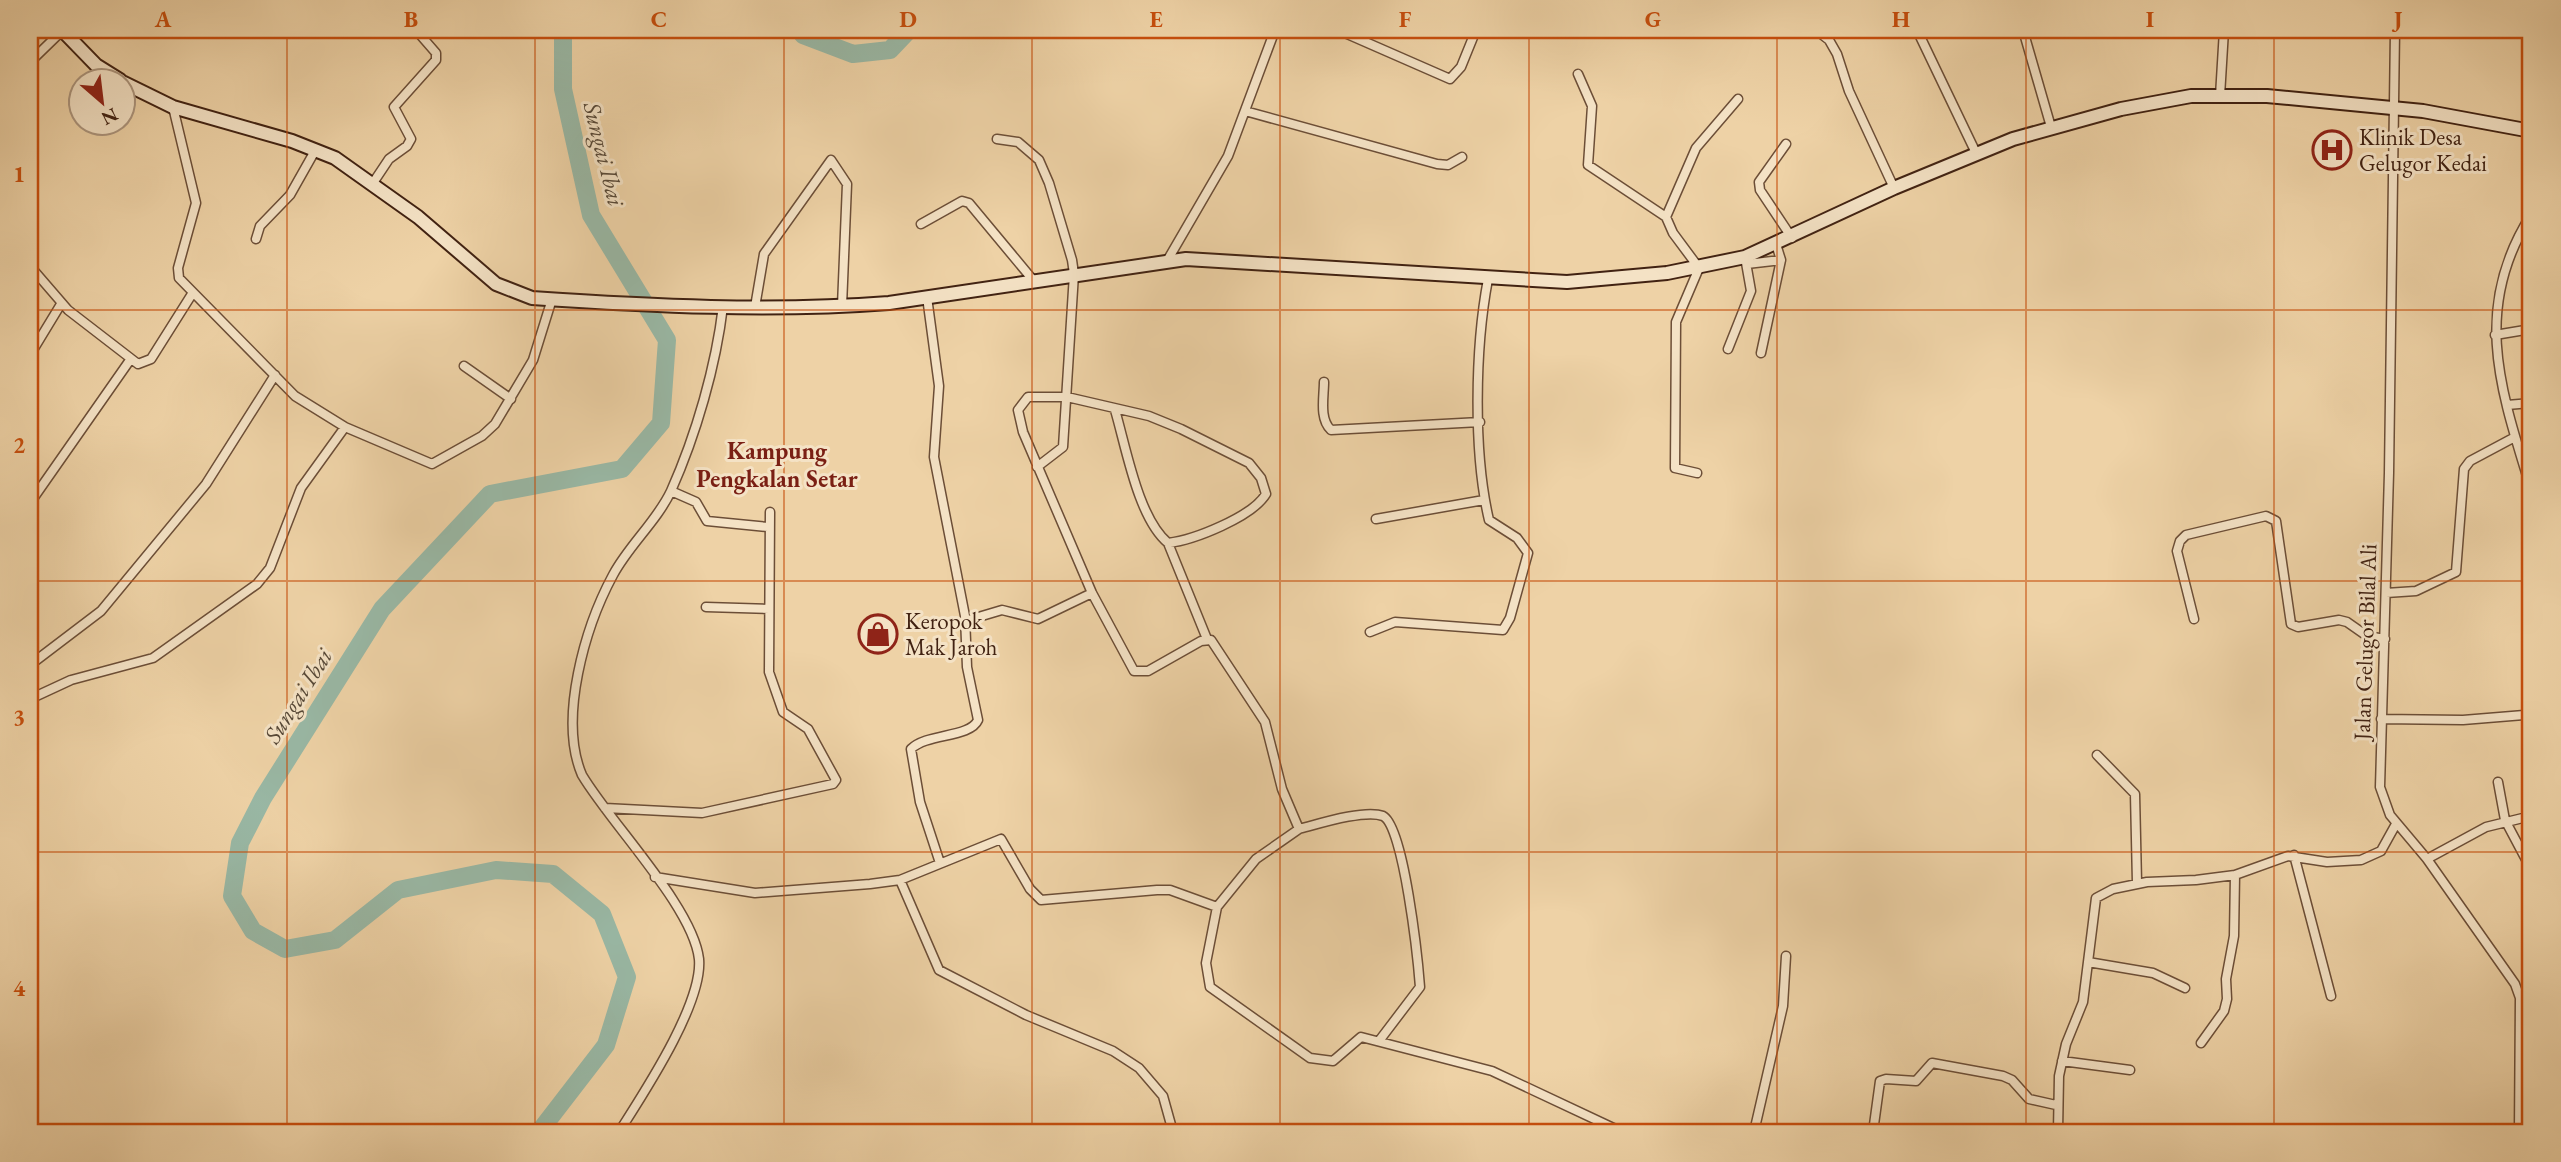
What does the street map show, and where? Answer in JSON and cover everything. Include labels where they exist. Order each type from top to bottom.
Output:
[{"type":"main road","points":[[62,30],[98,66]]},
{"type":"main road","points":[[136,88],[173,107],[316,149],[335,158],[418,217],[496,284],[519,295],[603,303],[697,307],[842,306],[927,297],[1074,274],[1197,259],[1567,282],[1699,268],[1746,261],[1894,188],[1976,153],[2050,127],[2177,98],[2267,96],[2423,111],[2531,131]]},
{"type":"street","points":[[30,62],[62,30]]},
{"type":"street","points":[[373,183],[389,159],[407,146],[411,139],[394,107],[436,60],[436,53],[416,30]]},
{"type":"street","points":[[1167,261],[1228,156],[1275,30]]},
{"type":"street","points":[[1338,30],[1450,79],[1461,67],[1476,30]]},
{"type":"street","points":[[1816,30],[1829,40],[1837,54],[1853,100],[1894,188]]},
{"type":"street","points":[[1917,30],[1976,153]]},
{"type":"street","points":[[2220,96],[2224,30]]},
{"type":"street","name":"Jalan Gelugor Bilal Ali","points":[[2395,30],[2399,109],[2389,593],[2380,787],[2384,803],[2396,824],[2428,858],[2515,984],[2521,998],[2525,1023],[2519,1132]]},
{"type":"street","points":[[2026,31],[2050,127]]},
{"type":"street","points":[[1578,74],[1591,100],[1588,165],[1666,217],[1673,233],[1699,268],[1676,322],[1678,360],[1674,432],[1675,468],[1697,473]]},
{"type":"street","points":[[1666,217],[1696,148],[1738,99]]},
{"type":"street","points":[[173,107],[195,195],[195,211],[177,272],[183,286],[295,396],[345,427],[432,464],[488,432],[533,360],[552,299]]},
{"type":"street","points":[[1245,111],[1437,164],[1448,165],[1462,157]]},
{"type":"street","points":[[998,139],[1018,142],[1039,160],[1056,202],[1074,274],[1063,447],[1037,467]]},
{"type":"street","points":[[1786,144],[1759,183],[1759,190],[1792,238]]},
{"type":"street","points":[[256,239],[260,226],[289,195],[316,149]]},
{"type":"street","points":[[755,307],[764,254],[831,160],[847,184],[842,306]]},
{"type":"street","points":[[921,224],[962,201],[969,203],[1033,280]]},
{"type":"street","points":[[2531,215],[2518,235],[2504,275],[2495,313],[2495,335],[2507,405],[2531,489]]},
{"type":"street","points":[[1761,353],[1781,260],[1776,244]]},
{"type":"street","points":[[1728,349],[1751,291],[1746,261],[1781,260]]},
{"type":"street","points":[[30,266],[61,304],[138,364],[151,359],[192,295]]},
{"type":"street","points":[[1370,632],[1395,622],[1503,630],[1507,626],[1528,553],[1517,538],[1489,520],[1485,500],[1479,422],[1481,325],[1488,279]]},
{"type":"street","points":[[927,297],[940,397],[934,457],[965,621],[967,667],[976,724],[922,741],[910,753],[920,802],[940,863]]},
{"type":"street","points":[[30,355],[61,304]]},
{"type":"street","points":[[619,1132],[657,1072],[693,997],[698,973],[696,947],[685,918],[605,808],[576,760],[573,711],[582,660],[614,574],[671,491],[715,362],[723,306]]},
{"type":"street","points":[[2495,335],[2531,329]]},
{"type":"street","points":[[30,503],[130,360]]},
{"type":"street","points":[[464,366],[511,399]]},
{"type":"street","points":[[30,665],[101,611],[219,466],[275,375]]},
{"type":"street","points":[[1324,382],[1325,425],[1331,430],[1479,422]]},
{"type":"street","points":[[1168,543],[1213,529],[1261,502],[1266,494],[1261,478],[1248,463],[1192,434],[1149,416],[1068,397],[1028,397],[1021,402],[1018,411],[1020,422],[1037,467],[1092,593],[1134,671],[1148,671],[1207,639]]},
{"type":"street","points":[[2507,405],[2531,403]]},
{"type":"street","points":[[1115,410],[1140,497],[1161,538],[1168,543],[1207,639],[1217,649],[1265,722],[1282,789],[1299,829]]},
{"type":"street","points":[[30,699],[71,680],[162,654],[257,584],[270,568],[301,488],[345,427]]},
{"type":"street","points":[[2389,593],[2416,591],[2456,572],[2466,465],[2515,437]]},
{"type":"street","points":[[671,491],[696,502],[707,521],[768,527]]},
{"type":"street","points":[[1376,519],[1485,500]]},
{"type":"street","points":[[605,808],[677,813],[708,812],[833,784],[836,780],[808,729],[788,717],[780,706],[769,671],[770,512]]},
{"type":"street","points":[[2194,619],[2177,551],[2180,541],[2186,535],[2266,516],[2276,521],[2288,619],[2291,624],[2298,626],[2339,620],[2347,622],[2367,636],[2385,639]]},
{"type":"street","points":[[965,621],[1010,610],[1031,620],[1038,619],[1092,593]]},
{"type":"street","points":[[706,607],[769,609]]},
{"type":"street","points":[[2384,719],[2524,715]]},
{"type":"street","points":[[2097,755],[2135,794],[2137,883]]},
{"type":"street","points":[[2498,782],[2505,820],[2531,869]]},
{"type":"street","points":[[1379,1041],[1420,987],[1418,945],[1403,868],[1390,822],[1382,816],[1350,817],[1299,829],[1256,859],[1217,907],[1206,975],[1210,987],[1318,1061],[1333,1061],[1357,1038],[1379,1041],[1492,1071],[1622,1132]]},
{"type":"street","points":[[2428,858],[2505,820],[2531,816]]},
{"type":"street","points":[[2058,1132],[2056,1105],[2062,1060],[2081,1011],[2096,898],[2113,889],[2137,883],[2235,874],[2294,855],[2327,862],[2373,856],[2388,844],[2396,824]]},
{"type":"street","points":[[655,877],[755,893],[900,880],[1001,839],[1030,889],[1041,900],[1170,890],[1217,907]]},
{"type":"street","points":[[2294,855],[2331,996]]},
{"type":"street","points":[[2201,1043],[2224,1011],[2227,999],[2226,979],[2234,936],[2235,874]]},
{"type":"street","points":[[900,880],[939,970],[1026,1015],[1112,1051],[1139,1068],[1163,1096],[1173,1132]]},
{"type":"street","points":[[1754,1132],[1783,1006],[1786,956]]},
{"type":"street","points":[[2088,962],[2153,973],[2185,988]]},
{"type":"street","points":[[2062,1060],[2130,1070]]},
{"type":"street","points":[[1873,1132],[1880,1081],[1916,1081],[1932,1063],[2003,1076],[2012,1080],[2029,1099],[2056,1105]]},
{"type":"waterway","name":"Sungai Ibai","points":[[539,1132],[606,1045],[627,977],[602,914],[553,874],[496,870],[398,890],[335,940],[285,949],[253,931],[232,896],[240,843],[263,798],[382,609],[490,494],[622,469],[661,423],[667,340],[591,215],[563,89],[563,30]]},
{"type":"waterway","name":"Sungai Ibai","points":[[799,30],[803,35],[853,54],[890,50],[909,30]]},
{"type":"place","name":"Klinik Desa Gelugor Kedai","points":[[2332,150]]},
{"type":"place","name":"Keropok Mak Jaroh","points":[[878,634]]},
{"type":"district","name":"Kampung Pengkalan Setar","points":[[777,465]]}]
